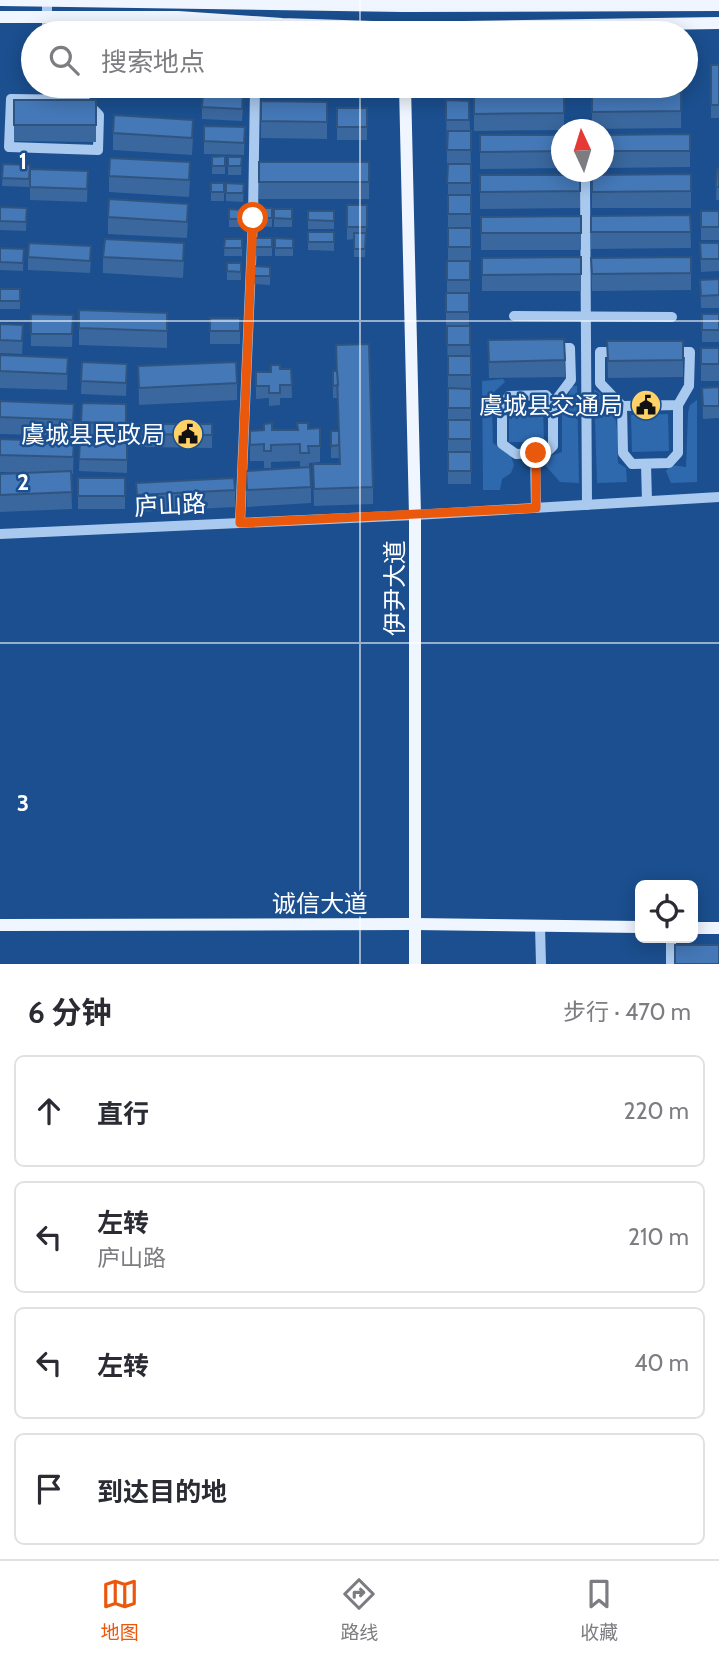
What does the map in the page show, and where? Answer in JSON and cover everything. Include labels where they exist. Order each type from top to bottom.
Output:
[{"type":"main road","points":[[0,0],[719,5]]},
{"type":"main road","points":[[403,3],[404,21]]},
{"type":"main road","points":[[0,16],[178,17],[206,21]]},
{"type":"main road","points":[[698,23],[719,23]]},
{"type":"main road","name":"伊尹大道","points":[[405,98],[415,515],[415,964]]},
{"type":"main road","name":"诚信大道","points":[[0,925],[414,924],[635,927]]},
{"type":"main road","points":[[698,928],[719,928]]},
{"type":"street","points":[[47,1],[47,21]]},
{"type":"street","points":[[240,523],[253,218],[255,98]]},
{"type":"street","points":[[11,99],[46,99],[84,100],[99,115],[98,150],[9,147],[11,99]]},
{"type":"street","points":[[585,182],[587,505]]},
{"type":"street","points":[[514,316],[672,317]]},
{"type":"street","points":[[543,348],[570,348],[570,380],[553,404],[553,446],[546,453],[516,454],[502,444],[502,406],[509,396],[546,395],[553,404]]},
{"type":"street","points":[[600,352],[690,352],[689,386],[678,405],[678,453],[669,463],[632,464],[623,453],[621,406],[600,383],[600,352]]},
{"type":"street","points":[[621,406],[678,405]]},
{"type":"street","points":[[536,453],[536,508]]},
{"type":"street","points":[[646,464],[647,501]]},
{"type":"street","name":"庐山路","points":[[0,534],[415,515],[719,497]]},
{"type":"street","points":[[540,926],[541,964]]},
{"type":"street","points":[[671,943],[671,964]]},
{"type":"shaded area","points":[[503,379],[505,382],[495,391],[492,408],[493,443],[511,456],[514,465],[511,473],[502,479],[500,490],[483,490],[482,381]]},
{"type":"shaded area","points":[[572,386],[577,386],[579,483],[560,482],[545,465],[550,456],[562,452],[562,410]]},
{"type":"shaded area","points":[[594,389],[603,396],[614,413],[618,463],[626,468],[627,482],[597,483]]},
{"type":"shaded area","points":[[697,400],[697,482],[671,483],[666,471],[671,465],[686,467],[688,413],[690,405]]},
{"type":"shaded area","points":[[509,407],[543,407],[544,442],[509,442]]},
{"type":"shaded area","points":[[668,414],[669,451],[632,452],[631,415]]},
{"type":"building","points":[[711,65],[719,65],[719,105],[711,105]]},
{"type":"building","points":[[203,98],[243,98],[242,109],[202,107]]},
{"type":"building","points":[[474,98],[564,98],[564,113],[474,114]]},
{"type":"building","points":[[592,98],[681,98],[681,111],[592,112]]},
{"type":"building","points":[[14,100],[96,100],[96,125],[14,125]]},
{"type":"building","points":[[446,100],[469,101],[469,120],[446,120]]},
{"type":"building","points":[[261,101],[327,102],[327,122],[261,121]]},
{"type":"building","points":[[337,108],[367,108],[367,127],[337,127]]},
{"type":"building","points":[[114,115],[193,120],[192,138],[113,133]]},
{"type":"building","points":[[204,126],[245,127],[244,143],[204,141]]},
{"type":"building","points":[[448,131],[471,131],[471,150],[447,150]]},
{"type":"building","points":[[690,134],[690,151],[614,151],[614,135]]},
{"type":"building","points":[[480,135],[551,135],[551,151],[480,152]]},
{"type":"building","points":[[225,156],[225,166],[212,166],[212,157]]},
{"type":"building","points":[[228,157],[242,157],[241,166],[228,166]]},
{"type":"building","points":[[110,158],[190,162],[189,180],[109,176]]},
{"type":"building","points":[[259,162],[369,162],[369,182],[259,182]]},
{"type":"building","points":[[3,164],[30,165],[29,179],[2,178]]},
{"type":"building","points":[[448,164],[471,164],[471,183],[447,183]]},
{"type":"building","points":[[30,169],[88,171],[87,189],[30,187]]},
{"type":"building","points":[[719,169],[719,187],[716,187]]},
{"type":"building","points":[[691,174],[691,191],[592,192],[592,182],[614,182],[614,175]]},
{"type":"building","points":[[480,175],[551,175],[551,182],[580,182],[580,191],[480,192]]},
{"type":"building","points":[[211,183],[224,183],[224,192],[211,192]]},
{"type":"building","points":[[226,183],[244,184],[243,193],[226,193]]},
{"type":"building","points":[[448,195],[471,195],[471,214],[448,214]]},
{"type":"building","points":[[109,199],[188,204],[187,222],[108,217]]},
{"type":"building","points":[[347,205],[367,205],[367,227],[347,227]]},
{"type":"building","points":[[0,207],[27,208],[26,222],[0,221]]},
{"type":"building","points":[[254,208],[272,208],[272,218],[254,218]]},
{"type":"building","points":[[229,209],[243,210],[243,219],[229,219]]},
{"type":"building","points":[[274,209],[292,209],[292,219],[274,218]]},
{"type":"building","points":[[308,211],[334,211],[334,221],[308,220]]},
{"type":"building","points":[[701,211],[719,211],[719,227],[701,227]]},
{"type":"building","points":[[690,215],[691,232],[591,232],[591,216]]},
{"type":"building","points":[[581,216],[581,233],[481,233],[481,217]]},
{"type":"building","points":[[448,228],[471,228],[471,247],[448,247]]},
{"type":"building","points":[[308,232],[334,232],[334,242],[308,242]]},
{"type":"building","points":[[354,233],[366,233],[365,249],[354,249]]},
{"type":"building","points":[[254,238],[272,238],[272,247],[253,247]]},
{"type":"building","points":[[275,238],[293,239],[293,248],[275,248]]},
{"type":"building","points":[[105,239],[184,243],[183,261],[103,257]]},
{"type":"building","points":[[225,239],[242,239],[242,248],[224,248]]},
{"type":"building","points":[[29,243],[91,246],[90,261],[28,257]]},
{"type":"building","points":[[700,243],[719,243],[719,259],[701,259]]},
{"type":"building","points":[[0,248],[24,249],[23,263],[0,262]]},
{"type":"building","points":[[581,257],[581,274],[482,275],[482,258]]},
{"type":"building","points":[[691,257],[691,273],[592,274],[591,258]]},
{"type":"building","points":[[447,261],[470,261],[470,280],[447,280]]},
{"type":"building","points":[[227,263],[241,263],[241,272],[227,271]]},
{"type":"building","points":[[252,266],[270,267],[270,276],[252,276]]},
{"type":"building","points":[[719,279],[719,295],[701,296],[700,280]]},
{"type":"building","points":[[0,289],[20,289],[20,301],[0,301]]},
{"type":"building","points":[[446,293],[469,293],[469,312],[446,312]]},
{"type":"building","points":[[79,310],[167,313],[167,331],[79,328]]},
{"type":"building","points":[[31,314],[73,315],[72,334],[31,334]]},
{"type":"building","points":[[702,314],[719,314],[719,330],[702,330]]},
{"type":"building","points":[[210,318],[240,318],[240,331],[210,331]]},
{"type":"building","points":[[0,324],[23,325],[22,341],[0,340]]},
{"type":"building","points":[[447,326],[470,326],[470,345],[447,345]]},
{"type":"building","points":[[564,339],[565,360],[489,362],[488,340]]},
{"type":"building","points":[[607,341],[683,341],[683,360],[608,361]]},
{"type":"building","points":[[369,344],[373,487],[314,489],[313,464],[340,464],[336,345]]},
{"type":"building","points":[[701,348],[719,348],[719,364],[701,364]]},
{"type":"building","points":[[0,355],[68,358],[67,374],[0,371]]},
{"type":"building","points":[[448,356],[471,356],[471,375],[448,375]]},
{"type":"building","points":[[82,362],[127,364],[126,383],[81,381]]},
{"type":"building","points":[[236,362],[237,383],[139,388],[138,366]]},
{"type":"building","points":[[271,365],[280,365],[280,369],[291,369],[292,385],[280,385],[280,393],[269,393],[269,386],[256,386],[256,372],[271,372]]},
{"type":"building","points":[[333,371],[337,371],[338,385],[333,386]]},
{"type":"building","points":[[719,387],[719,406],[703,406],[702,388]]},
{"type":"building","points":[[448,388],[471,389],[471,408],[448,408]]},
{"type":"building","points":[[0,401],[74,404],[73,420],[0,417]]},
{"type":"building","points":[[82,403],[126,404],[126,424],[81,422]]},
{"type":"building","points":[[448,420],[471,420],[471,439],[448,439]]},
{"type":"building","points":[[272,423],[272,430],[298,430],[297,423],[308,423],[308,429],[320,428],[320,446],[308,446],[309,453],[300,453],[300,444],[271,445],[271,451],[264,451],[264,444],[250,445],[250,431],[264,430],[264,424]]},
{"type":"building","points":[[141,424],[212,424],[212,435],[141,434]]},
{"type":"building","points":[[331,431],[339,431],[339,445],[331,446]]},
{"type":"building","points":[[0,439],[74,442],[73,457],[0,455]]},
{"type":"building","points":[[80,441],[127,443],[127,460],[79,459]]},
{"type":"building","points":[[448,452],[471,452],[471,471],[448,471]]},
{"type":"building","points":[[310,467],[311,487],[247,490],[246,471]]},
{"type":"building","points":[[71,471],[72,492],[0,495],[0,474]]},
{"type":"building","points":[[78,478],[125,478],[125,496],[78,496]]},
{"type":"building","points":[[234,478],[235,490],[137,495],[136,483]]},
{"type":"building","points":[[675,945],[719,945],[719,964],[675,964]]},
{"type":"place","name":"虞城县交通局","points":[[646,405]]},
{"type":"place","name":"虞城县民政局","points":[[188,434]]},
{"type":"route","points":[[253,218],[240,523],[536,508],[536,453]]}]
